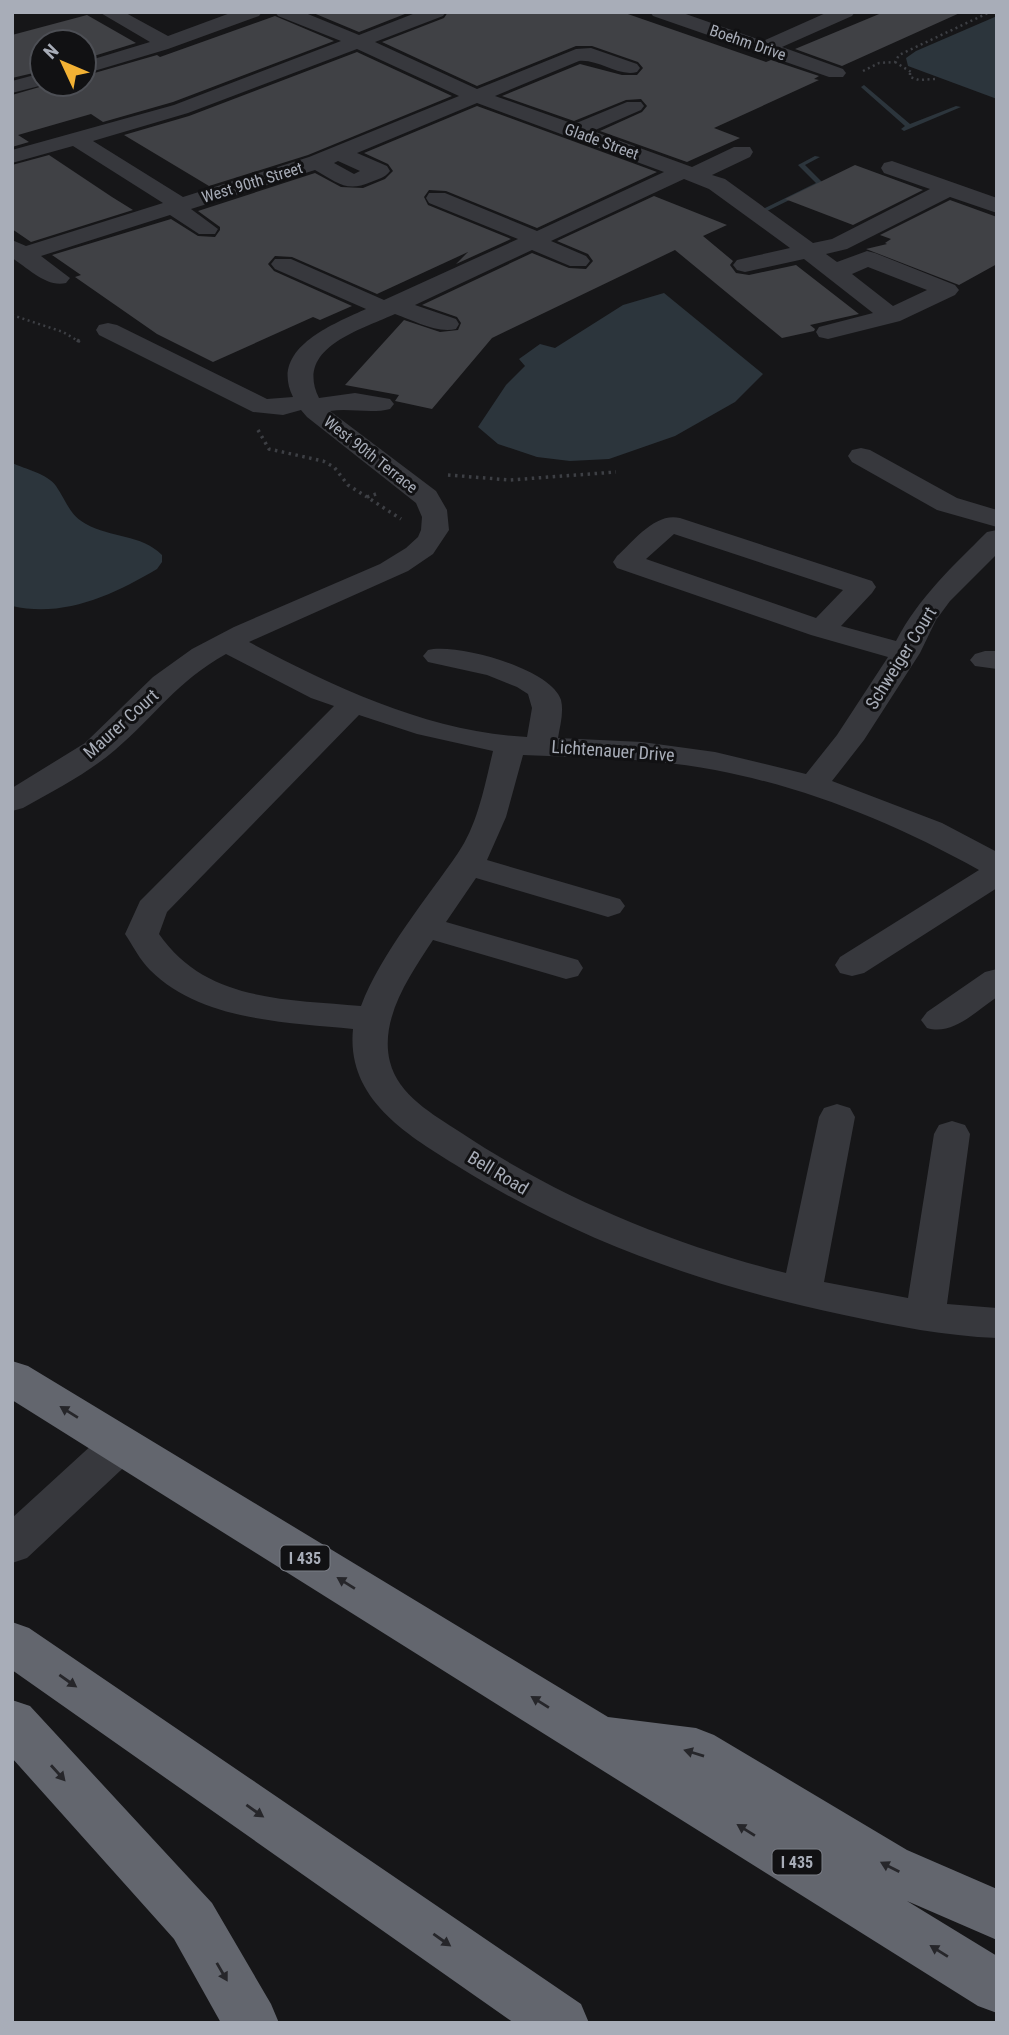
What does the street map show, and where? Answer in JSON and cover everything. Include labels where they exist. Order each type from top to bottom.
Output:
[{"type":"highway","name":"I 435","points":[[12,1378],[997,1987]]},
{"type":"highway","points":[[12,1643],[561,2023]]},
{"type":"highway","points":[[12,1722],[193,1921],[251,2023]]},
{"type":"highway","points":[[598,1738],[696,1751],[888,1867],[997,1915]]},
{"type":"street","points":[[109,12],[167,43]]},
{"type":"street","points":[[98,64],[253,12]]},
{"type":"street","name":"Glade Street","points":[[285,12],[358,41],[476,96],[689,173],[729,191],[891,316]]},
{"type":"street","points":[[12,157],[181,109],[436,12]]},
{"type":"street","name":"Boehm Drive","points":[[660,12],[836,72]]},
{"type":"street","points":[[764,48],[845,12]]},
{"type":"street","name":"West 90th Street","points":[[18,251],[177,206],[317,162],[576,55],[591,54],[630,68]]},
{"type":"street","points":[[131,55],[152,66]]},
{"type":"street","points":[[574,132],[634,106]]},
{"type":"street","points":[[76,139],[207,229]]},
{"type":"street","name":"West 90th Terrace","points":[[228,643],[391,569],[423,549],[433,537],[437,525],[436,514],[426,497],[310,404],[297,376],[299,364],[307,352],[332,334],[534,240],[742,152]]},
{"type":"street","points":[[317,162],[353,182],[379,171],[338,153]]},
{"type":"street","points":[[892,168],[997,206]]},
{"type":"street","points":[[745,265],[839,244],[947,188]]},
{"type":"street","points":[[438,198],[578,261]]},
{"type":"street","points":[[18,251],[58,278]]},
{"type":"street","points":[[828,332],[891,316],[947,290],[867,258],[851,267],[832,270]]},
{"type":"street","points":[[283,264],[389,307],[447,324]]},
{"type":"street","points":[[108,330],[262,407],[355,399],[381,404]]},
{"type":"street","points":[[861,456],[947,504],[997,519]]},
{"type":"street","points":[[821,629],[862,587],[670,524],[628,562],[821,629],[905,653]]},
{"type":"street","name":"Schweiger Court","points":[[813,785],[849,740],[905,653],[922,619],[940,595],[997,538]]},
{"type":"street","points":[[967,570],[997,580]]},
{"type":"street","name":"Lichtenauer Drive","points":[[228,643],[290,676],[353,704],[428,728],[526,746],[642,751],[715,761],[813,785],[931,830],[997,866]]},
{"type":"street","name":"Maurer Court","points":[[12,801],[74,766],[106,741],[183,667],[228,643]]},
{"type":"street","name":"Bell Road","points":[[438,656],[515,674],[533,683],[545,696],[526,746],[480,842],[396,973],[373,1019],[369,1046],[376,1078],[405,1113],[507,1181],[588,1221],[674,1255],[756,1281],[802,1292],[925,1316],[997,1323]]},
{"type":"street","points":[[353,704],[152,908],[142,934],[151,954],[172,973],[231,1002],[373,1019]]},
{"type":"street","points":[[466,864],[608,906]]},
{"type":"street","points":[[852,965],[997,873]]},
{"type":"street","points":[[425,927],[566,968]]},
{"type":"street","points":[[939,1020],[997,980]]},
{"type":"street","points":[[802,1292],[837,1117]]},
{"type":"street","points":[[925,1316],[952,1134]]},
{"type":"street","points":[[12,1545],[121,1444]]},
{"type":"path","points":[[895,62],[899,55],[990,12]]},
{"type":"path","points":[[836,72],[852,76],[879,63],[895,62],[911,72],[908,75],[914,79],[935,79]]},
{"type":"path","points":[[914,79],[919,75],[928,77]]},
{"type":"path","points":[[406,522],[367,497],[438,473],[468,479],[561,479],[616,472]]},
{"type":"shaded area","points":[[997,16],[997,99],[908,66],[906,58],[916,51]]},
{"type":"shaded area","points":[[664,293],[763,374],[735,402],[675,436],[609,459],[570,461],[537,457],[498,444],[478,427],[506,385],[525,366],[519,359],[540,344],[555,348],[623,305]]},
{"type":"shaded area","points":[[12,463],[52,482],[80,520],[96,528],[145,543],[162,555],[162,562],[157,569],[140,579],[88,602],[50,609],[12,606]]},
{"type":"building","points":[[311,12],[410,12],[359,32]]},
{"type":"building","points":[[448,12],[622,12],[766,62],[771,60],[819,76],[814,79],[819,80],[714,128],[740,138],[687,162],[600,131],[642,112],[647,106],[641,99],[626,100],[574,121],[502,96],[580,64],[622,75],[637,75],[643,68],[638,62],[592,46],[576,46],[477,86],[382,42],[444,18]]},
{"type":"building","points":[[884,12],[962,12],[842,66],[795,49]]},
{"type":"building","points":[[87,15],[136,43],[98,55],[98,28],[38,28]]},
{"type":"building","points":[[275,16],[334,41],[173,102],[103,122],[91,114],[18,135],[29,142],[12,147],[12,95],[28,90],[28,98],[98,98],[98,72],[157,55],[160,57]]},
{"type":"building","points":[[28,31],[28,74],[12,78],[12,35]]},
{"type":"building","points":[[357,52],[452,96],[308,155],[209,186],[124,135],[189,116]]},
{"type":"building","points":[[477,106],[657,172],[537,228],[446,191],[429,190],[424,197],[428,205],[511,239],[456,264],[468,252],[377,294],[292,257],[275,256],[268,264],[274,271],[352,306],[320,320],[313,317],[213,362],[157,334],[75,277],[81,275],[52,255],[171,219],[198,236],[215,237],[220,227],[198,211],[315,173],[341,187],[363,188],[385,179],[393,171],[388,164],[364,153]]},
{"type":"building","points":[[49,155],[133,210],[31,242],[12,229],[12,165]]},
{"type":"building","points":[[855,165],[923,190],[853,225],[785,199]]},
{"type":"building","points":[[654,196],[727,225],[703,236],[733,261],[730,265],[736,273],[749,275],[796,265],[859,314],[810,325],[814,331],[782,338],[675,250],[492,338],[432,409],[395,401],[399,395],[345,385],[404,320],[440,332],[458,330],[461,323],[457,317],[422,305],[532,253],[569,268],[586,269],[593,261],[588,254],[557,241]]},
{"type":"building","points":[[950,200],[997,217],[997,264],[959,285],[866,249],[887,244],[885,243],[891,239],[880,235]]},
{"type":"waterway","points":[[864,87],[909,127]]},
{"type":"waterway","points":[[909,127],[958,107]]},
{"type":"waterway","points":[[904,129],[909,127]]},
{"type":"waterway","points":[[763,211],[820,183],[801,165],[817,157]]}]
